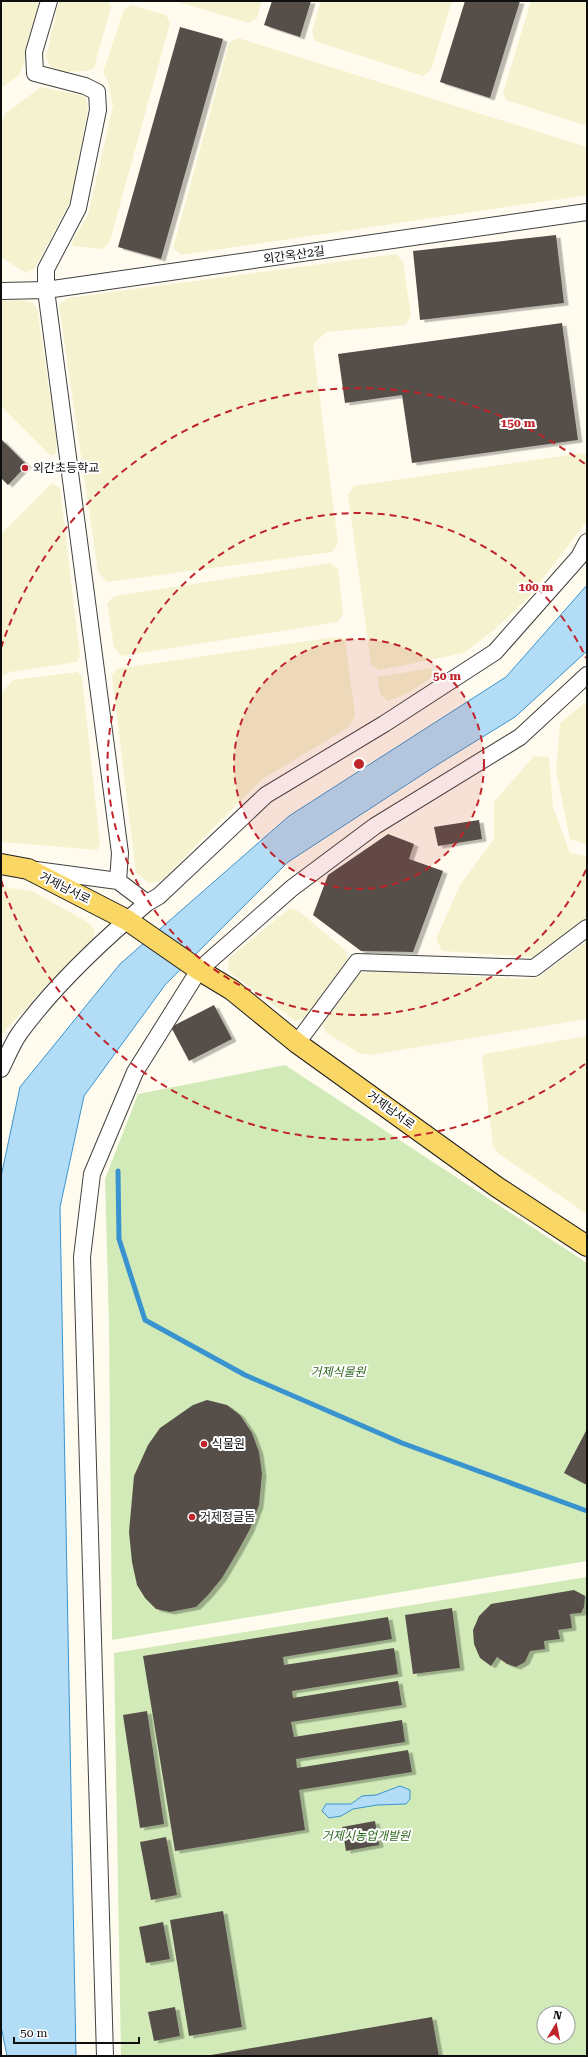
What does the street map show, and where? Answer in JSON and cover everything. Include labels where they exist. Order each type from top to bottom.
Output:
[{"type":"main road","name":"거제남서로","points":[[1,864],[28,869],[127,920],[199,970],[232,990],[297,1043],[497,1186],[587,1246]]},
{"type":"street","points":[[49,1],[34,52],[35,73],[85,86],[97,92],[98,110],[78,208],[46,269],[46,290],[120,853],[118,881]]},
{"type":"street","name":"외간옥산2길","points":[[1,291],[46,290],[587,212]]},
{"type":"street","points":[[1,1069],[19,1035],[52,993],[127,920],[147,903],[159,896],[266,795],[384,724],[494,652],[579,557],[587,542]]},
{"type":"street","points":[[105,2056],[82,1257],[92,1174],[135,1072],[199,970],[292,888],[375,826],[520,737],[587,675]]},
{"type":"street","points":[[28,869],[118,881],[147,903]]},
{"type":"street","points":[[297,1043],[357,962],[534,968],[587,928]]},
{"type":"shaded area","points":[[1,1],[39,1],[23,66],[18,76],[1,88]]},
{"type":"shaded area","points":[[59,1],[108,1],[111,7],[94,68],[88,71],[61,72],[50,66],[46,57]]},
{"type":"shaded area","points":[[174,1],[262,1],[257,18],[249,23]]},
{"type":"shaded area","points":[[321,1],[452,1],[431,70],[423,76],[315,41],[312,31]]},
{"type":"shaded area","points":[[531,1],[587,1],[587,126],[506,100],[503,93]]},
{"type":"shaded area","points":[[131,5],[166,15],[170,23],[110,241],[103,249],[72,246],[73,240],[88,215],[113,106],[108,82],[103,72],[124,9]]},
{"type":"shaded area","points":[[238,38],[587,147],[587,195],[181,255],[173,248],[229,43]]},
{"type":"shaded area","points":[[41,87],[85,96],[88,108],[71,200],[35,268],[26,273],[1,257],[1,124],[5,114]]},
{"type":"shaded area","points":[[396,254],[403,262],[411,316],[405,325],[326,332],[313,344],[338,543],[332,552],[107,582],[98,572],[59,305],[68,298]]},
{"type":"shaded area","points":[[21,300],[31,302],[37,308],[57,443],[56,454],[51,456],[1,406],[1,301]]},
{"type":"shaded area","points":[[583,453],[587,456],[587,521],[529,597],[495,629],[464,653],[380,670],[371,665],[348,495],[354,486]]},
{"type":"shaded area","points":[[52,483],[60,488],[80,656],[77,662],[10,672],[1,677],[1,534]]},
{"type":"shaded area","points":[[330,563],[338,569],[343,613],[338,622],[121,656],[114,647],[107,603],[115,596]]},
{"type":"shaded area","points":[[335,637],[345,639],[355,715],[349,727],[261,780],[161,881],[149,883],[136,873],[112,676],[116,669]]},
{"type":"shaded area","points":[[432,668],[432,677],[408,693],[388,701],[380,694],[377,677]]},
{"type":"shaded area","points":[[77,672],[82,676],[100,844],[97,850],[1,842],[1,693],[13,680]]},
{"type":"shaded area","points":[[587,701],[587,845],[570,839],[556,771],[560,723]]},
{"type":"shaded area","points":[[534,756],[549,757],[553,807],[570,853],[587,856],[587,918],[534,957],[442,951],[436,939],[460,885],[494,839],[494,802]]},
{"type":"shaded area","points":[[1,887],[32,891],[86,921],[95,930],[92,942],[46,986],[1,1035]]},
{"type":"shaded area","points":[[290,908],[300,912],[346,951],[347,959],[308,1018],[295,1021],[228,971],[229,958]]},
{"type":"shaded area","points":[[587,941],[587,1019],[370,1055],[359,1053],[325,1032],[323,1024],[359,974],[370,971],[527,979],[539,977]]},
{"type":"shaded area","points":[[587,1036],[587,1214],[499,1154],[493,1146],[482,1059],[484,1054]]},
{"type":"green space","name":"거제식물원","points":[[285,1065],[587,1263],[587,1561],[112,1640],[109,1324],[105,1179],[138,1094]]},
{"type":"green space","name":"거제시농업개발원","points":[[587,1577],[587,2056],[121,2056],[114,1653]]},
{"type":"water","points":[[587,585],[587,651],[515,717],[437,765],[288,862],[165,985],[84,1096],[60,1207],[76,2056],[7,2056],[1,2026],[1,1177],[20,1087],[120,964],[289,816],[506,677]]},
{"type":"water","points":[[400,1786],[410,1790],[410,1799],[406,1804],[377,1805],[353,1809],[341,1816],[329,1818],[322,1811],[326,1804],[351,1804],[362,1796],[376,1795]]},
{"type":"building","points":[[272,1],[311,1],[300,37],[264,25]]},
{"type":"building","points":[[465,1],[520,1],[490,98],[440,82]]},
{"type":"building","points":[[180,27],[223,39],[161,259],[118,247]]},
{"type":"building","points":[[556,235],[564,303],[420,320],[413,251]]},
{"type":"building","points":[[562,323],[578,440],[412,463],[402,395],[345,403],[338,354]]},
{"type":"building","points":[[1,439],[27,465],[8,485],[1,478]]},
{"type":"building","points":[[479,820],[482,839],[438,846],[434,827]]},
{"type":"building","points":[[388,834],[414,844],[409,859],[443,871],[413,952],[361,951],[313,915],[328,875]]},
{"type":"building","points":[[214,1005],[232,1039],[189,1061],[171,1027]]},
{"type":"building","name":"거제정글돔","points":[[207,1400],[227,1405],[240,1415],[252,1433],[259,1452],[262,1474],[259,1505],[250,1529],[238,1551],[222,1578],[208,1595],[196,1607],[170,1612],[156,1609],[145,1598],[137,1585],[132,1562],[129,1532],[134,1476],[148,1445],[160,1428],[193,1405]]},
{"type":"building","points":[[587,1429],[587,1485],[564,1473]]},
{"type":"building","points":[[574,1590],[585,1596],[584,1607],[581,1613],[570,1614],[572,1628],[558,1630],[560,1639],[544,1641],[545,1649],[530,1651],[525,1662],[516,1667],[507,1664],[497,1657],[491,1666],[480,1658],[474,1644],[473,1630],[479,1616],[491,1604]]},
{"type":"building","points":[[452,1608],[460,1668],[413,1674],[405,1615]]},
{"type":"building","points":[[388,1617],[392,1639],[283,1657],[284,1665],[394,1648],[398,1674],[292,1691],[293,1698],[398,1681],[402,1705],[291,1722],[294,1737],[402,1720],[405,1742],[296,1759],[297,1768],[408,1750],[412,1772],[299,1790],[305,1830],[175,1851],[143,1656]]},
{"type":"building","points":[[147,1711],[164,1824],[140,1828],[123,1715]]},
{"type":"building","points":[[375,1821],[379,1845],[346,1851],[342,1827]]},
{"type":"building","points":[[166,1837],[177,1895],[151,1900],[140,1842]]},
{"type":"building","points":[[223,1911],[242,2027],[189,2036],[170,1920]]},
{"type":"building","points":[[163,1922],[170,1959],[146,1963],[139,1927]]},
{"type":"building","points":[[175,2007],[180,2036],[154,2041],[148,2012]]},
{"type":"building","points":[[432,2017],[439,2056],[211,2055]]},
{"type":"waterway","points":[[118,1171],[119,1239],[145,1320],[245,1375],[402,1443],[587,1511]]},
{"type":"place","name":"외간초등학교","points":[[25,468]]},
{"type":"place","name":"식물원","points":[[204,1444]]},
{"type":"place","name":"거제정글돔","points":[[192,1517]]}]
